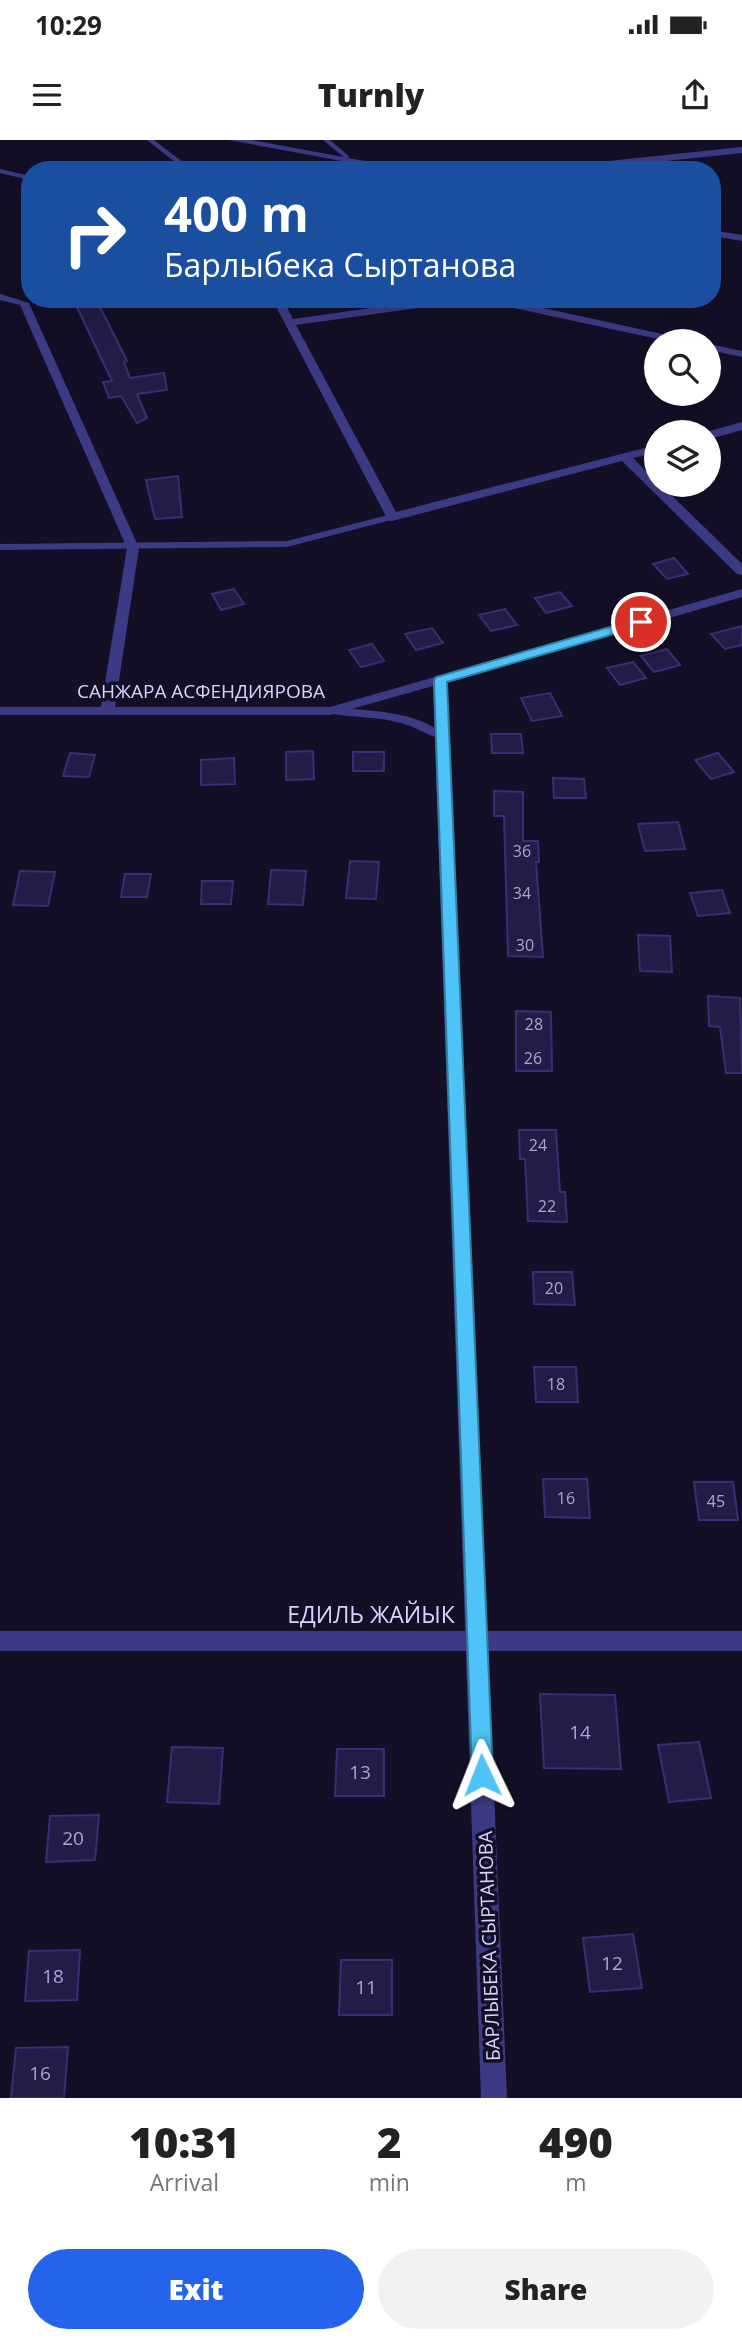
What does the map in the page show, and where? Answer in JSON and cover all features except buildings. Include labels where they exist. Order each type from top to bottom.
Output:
[{"type":"street","points":[[234,140],[366,161]]},
{"type":"street","points":[[637,161],[742,150]]},
{"type":"street","points":[[721,234],[742,238]]},
{"type":"street","points":[[0,297],[21,302]]},
{"type":"street","points":[[26,308],[133,548],[107,711]]},
{"type":"street","points":[[282,308],[392,517],[644,452]]},
{"type":"street","points":[[290,323],[396,308]]},
{"type":"street","points":[[527,308],[644,333]]},
{"type":"street","points":[[721,350],[742,355]]},
{"type":"street","points":[[721,432],[742,426]]},
{"type":"street","points":[[625,457],[742,571]]},
{"type":"street","points":[[440,680],[742,593]]},
{"type":"street","name":"САНЖАРА АСФЕНДИЯРОВА","points":[[0,711],[330,711],[440,680]]},
{"type":"street","name":"БАРЛЫБЕКА СЫРТАНОВА","points":[[440,680],[494,2098]]},
{"type":"street","name":"ЕДИЛЬ ЖАЙЫК","points":[[0,1641],[742,1641]]},
{"type":"lane","points":[[150,140],[178,161]]},
{"type":"lane","points":[[327,140],[347,157]]},
{"type":"lane","points":[[0,171],[21,176]]},
{"type":"lane","points":[[0,547],[133,548],[287,544],[392,517]]},
{"type":"lane","points":[[330,711],[403,719],[428,727],[442,737]]},
{"type":"route","points":[[482,1775],[440,680],[641,622]]}]
